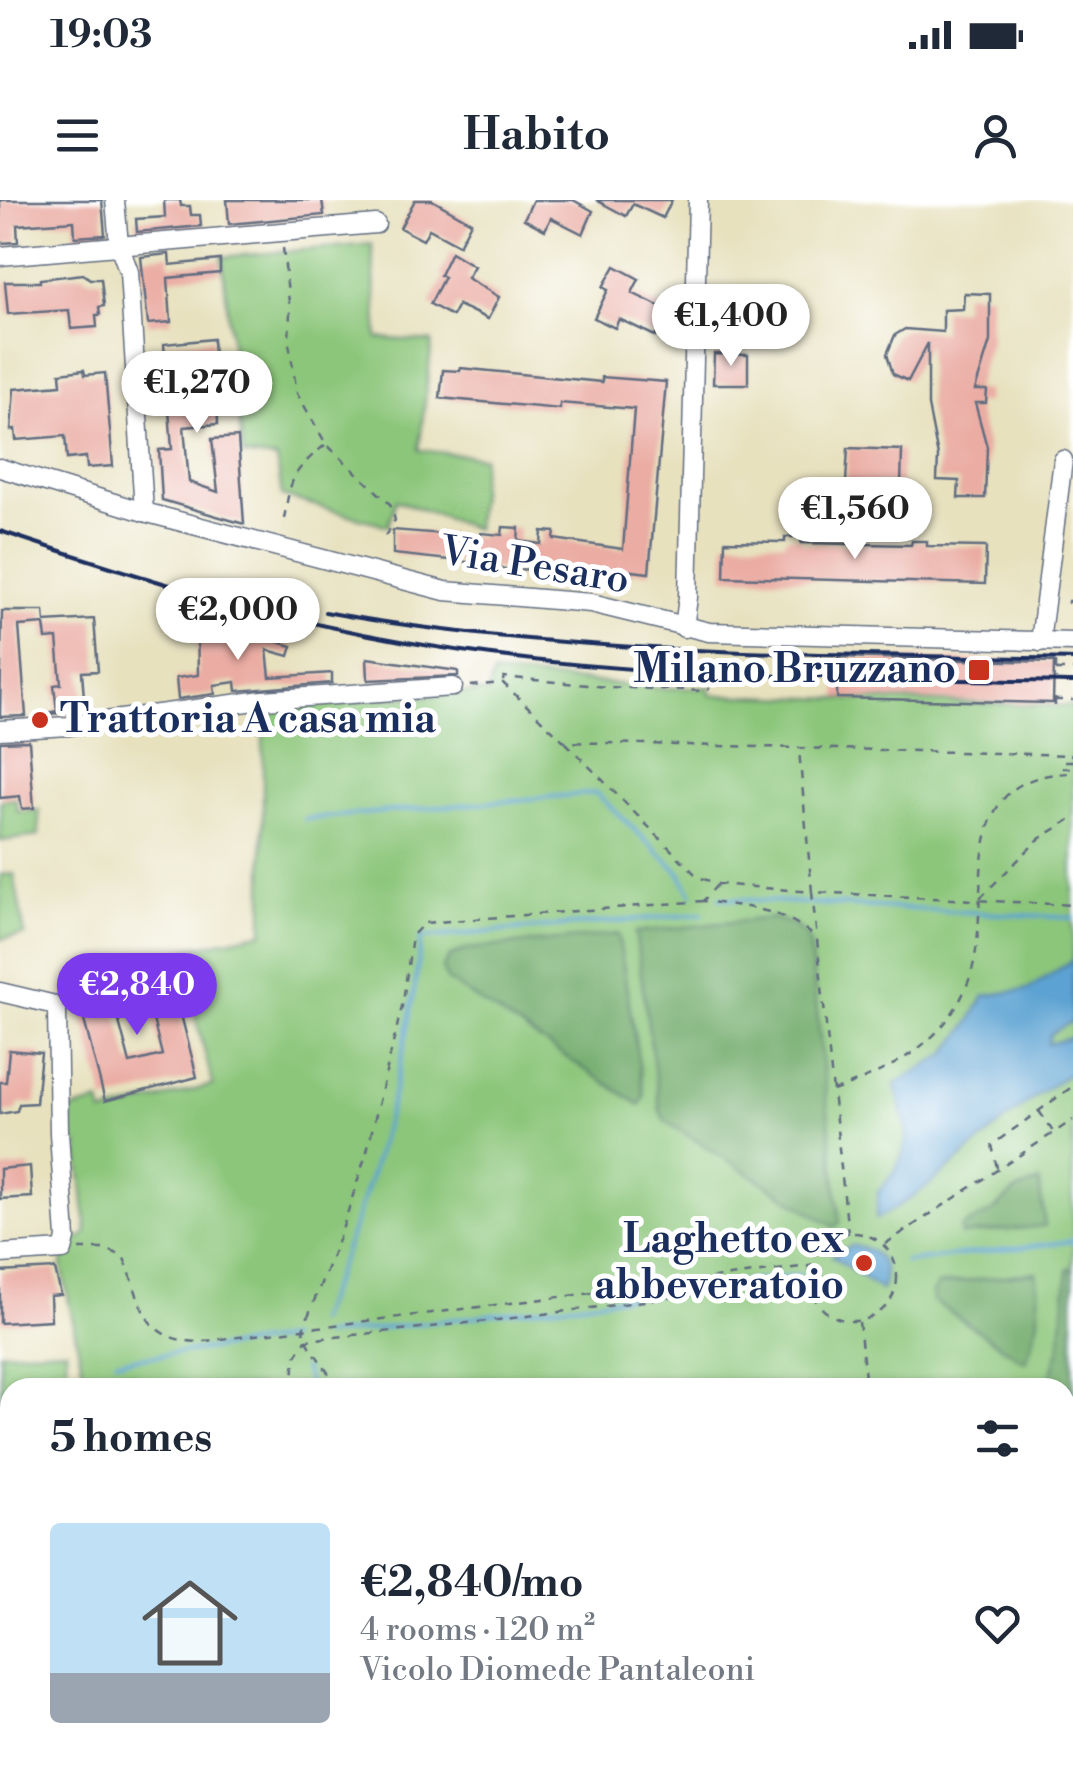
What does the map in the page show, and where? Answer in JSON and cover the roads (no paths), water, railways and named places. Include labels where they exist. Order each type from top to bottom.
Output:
[{"type":"street","points":[[114,200],[119,245],[129,272],[144,512]]},
{"type":"street","points":[[684,628],[698,200]]},
{"type":"street","points":[[0,256],[376,224]]},
{"type":"street","points":[[1040,642],[1063,460]]},
{"type":"street","name":"Via Pesaro","points":[[0,468],[144,512],[446,590],[592,604],[708,632],[1073,642]]},
{"type":"street","points":[[0,730],[70,726],[263,700],[454,687]]},
{"type":"street","points":[[0,992],[51,1004],[57,1010],[66,1238],[62,1250],[0,1254]]},
{"type":"water","points":[[1073,960],[1073,1021],[1050,1034],[1048,1044],[1073,1037],[1073,1072],[1022,1107],[927,1186],[876,1219],[878,1192],[896,1170],[907,1131],[895,1084],[946,1054],[984,996],[1028,989]]},
{"type":"water","points":[[851,1246],[868,1250],[879,1259],[884,1273],[881,1290],[832,1256]]},
{"type":"waterway","points":[[305,819],[596,793],[679,872],[692,895]]},
{"type":"waterway","points":[[719,898],[1073,918]]},
{"type":"waterway","points":[[317,1322],[353,1230],[383,1134],[406,1037],[421,938],[702,914]]},
{"type":"waterway","points":[[905,1262],[1073,1241]]},
{"type":"waterway","points":[[322,1336],[800,1275]]},
{"type":"waterway","points":[[116,1361],[289,1339]]},
{"type":"waterway","points":[[304,1368],[308,1378]]},
{"type":"railway","points":[[0,531],[249,607],[350,631],[484,654],[736,675],[1073,682]]},
{"type":"railway","points":[[325,612],[418,627],[604,645],[1073,659]]},
{"type":"place","name":"Milano Bruzzano","points":[[979,670]]},
{"type":"place","name":"Trattoria A casa mia","points":[[40,720]]},
{"type":"place","name":"Laghetto ex abbeveratoio","points":[[864,1263]]}]
